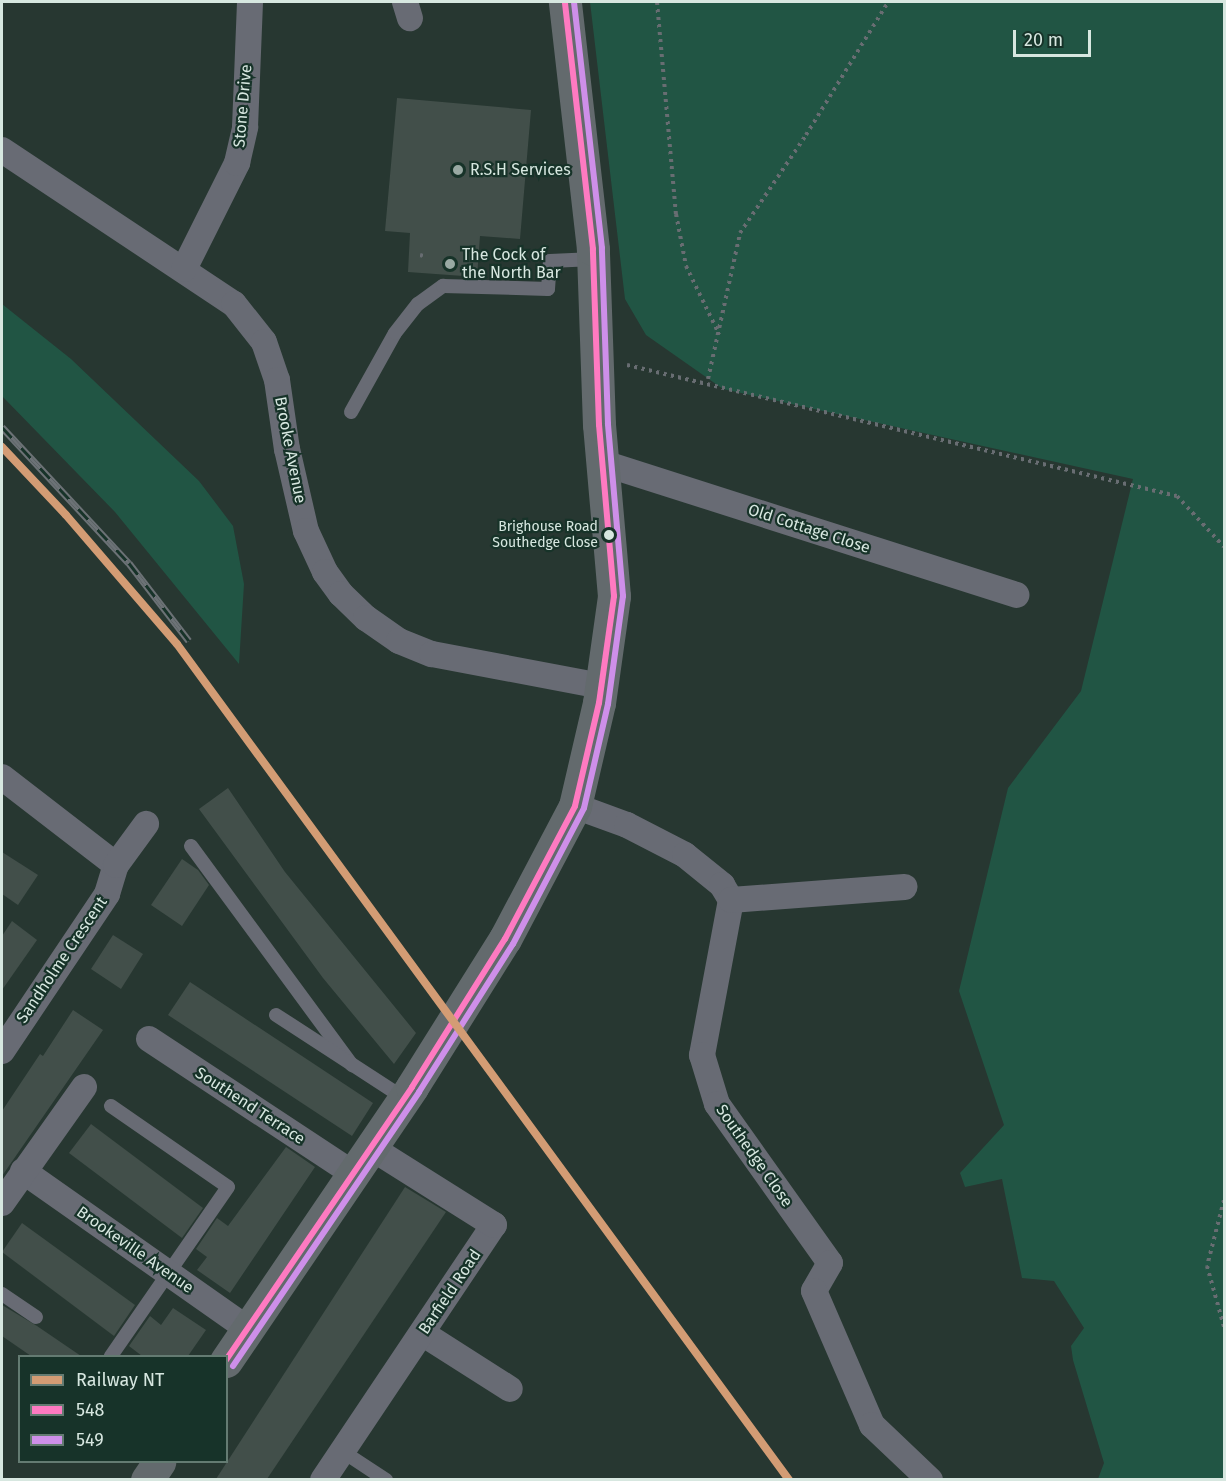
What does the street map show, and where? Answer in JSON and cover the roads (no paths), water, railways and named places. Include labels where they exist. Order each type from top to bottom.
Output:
[{"type":"main road","points":[[228,1358],[404,1098],[506,939],[575,806],[602,686],[614,596],[603,463],[594,260],[565,2]]},
{"type":"main road","points":[[147,1479],[158,1463]]},
{"type":"street","name":"Stone Drive","points":[[184,269],[237,163],[244,127],[250,2]]},
{"type":"street","name":"Brooke Avenue","points":[[2,150],[234,304],[264,342],[277,380],[287,449],[306,531],[325,572],[341,594],[366,618],[399,640],[432,654],[602,686]]},
{"type":"street","name":"Old Cottage Close","points":[[603,463],[1016,595]]},
{"type":"street","points":[[2,777],[116,865]]},
{"type":"street","points":[[575,806],[627,825],[686,855],[722,885],[731,900],[905,887]]},
{"type":"street","name":"Sandholme Crescent","points":[[2,1051],[107,894],[116,865],[146,824]]},
{"type":"street","name":"Southedge Close","points":[[731,900],[702,1055],[717,1104],[831,1263],[814,1291],[872,1425],[930,1479]]},
{"type":"street","name":"Southend Terrace","points":[[149,1039],[361,1160]]},
{"type":"street","points":[[2,1203],[84,1087]]},
{"type":"street","name":"Barfield Road","points":[[323,1479],[494,1225],[361,1160]]},
{"type":"street","name":"Brookeville Avenue","points":[[23,1171],[248,1329]]},
{"type":"street","points":[[422,1333],[510,1389]]},
{"type":"lane","points":[[351,412],[395,333],[418,304],[443,286],[548,289],[550,261],[594,260]]},
{"type":"lane","points":[[191,846],[352,1065]]},
{"type":"lane","points":[[276,1015],[404,1098]]},
{"type":"lane","points":[[111,1106],[228,1187],[112,1355]]},
{"type":"lane","points":[[2,1294],[36,1317]]},
{"type":"lane","points":[[342,1451],[386,1479]]},
{"type":"railway","points":[[2,427],[129,563],[189,641]]},
{"type":"rail line","name":"NT","points":[[2,447],[66,515],[177,644],[789,1480]]},
{"type":"place","name":"R.S.H Services","points":[[458,170]]},
{"type":"place","name":"The Cock of the North Bar","points":[[450,264]]},
{"type":"place","name":"Brighouse Road Southedge Close","points":[[609,535]]}]
